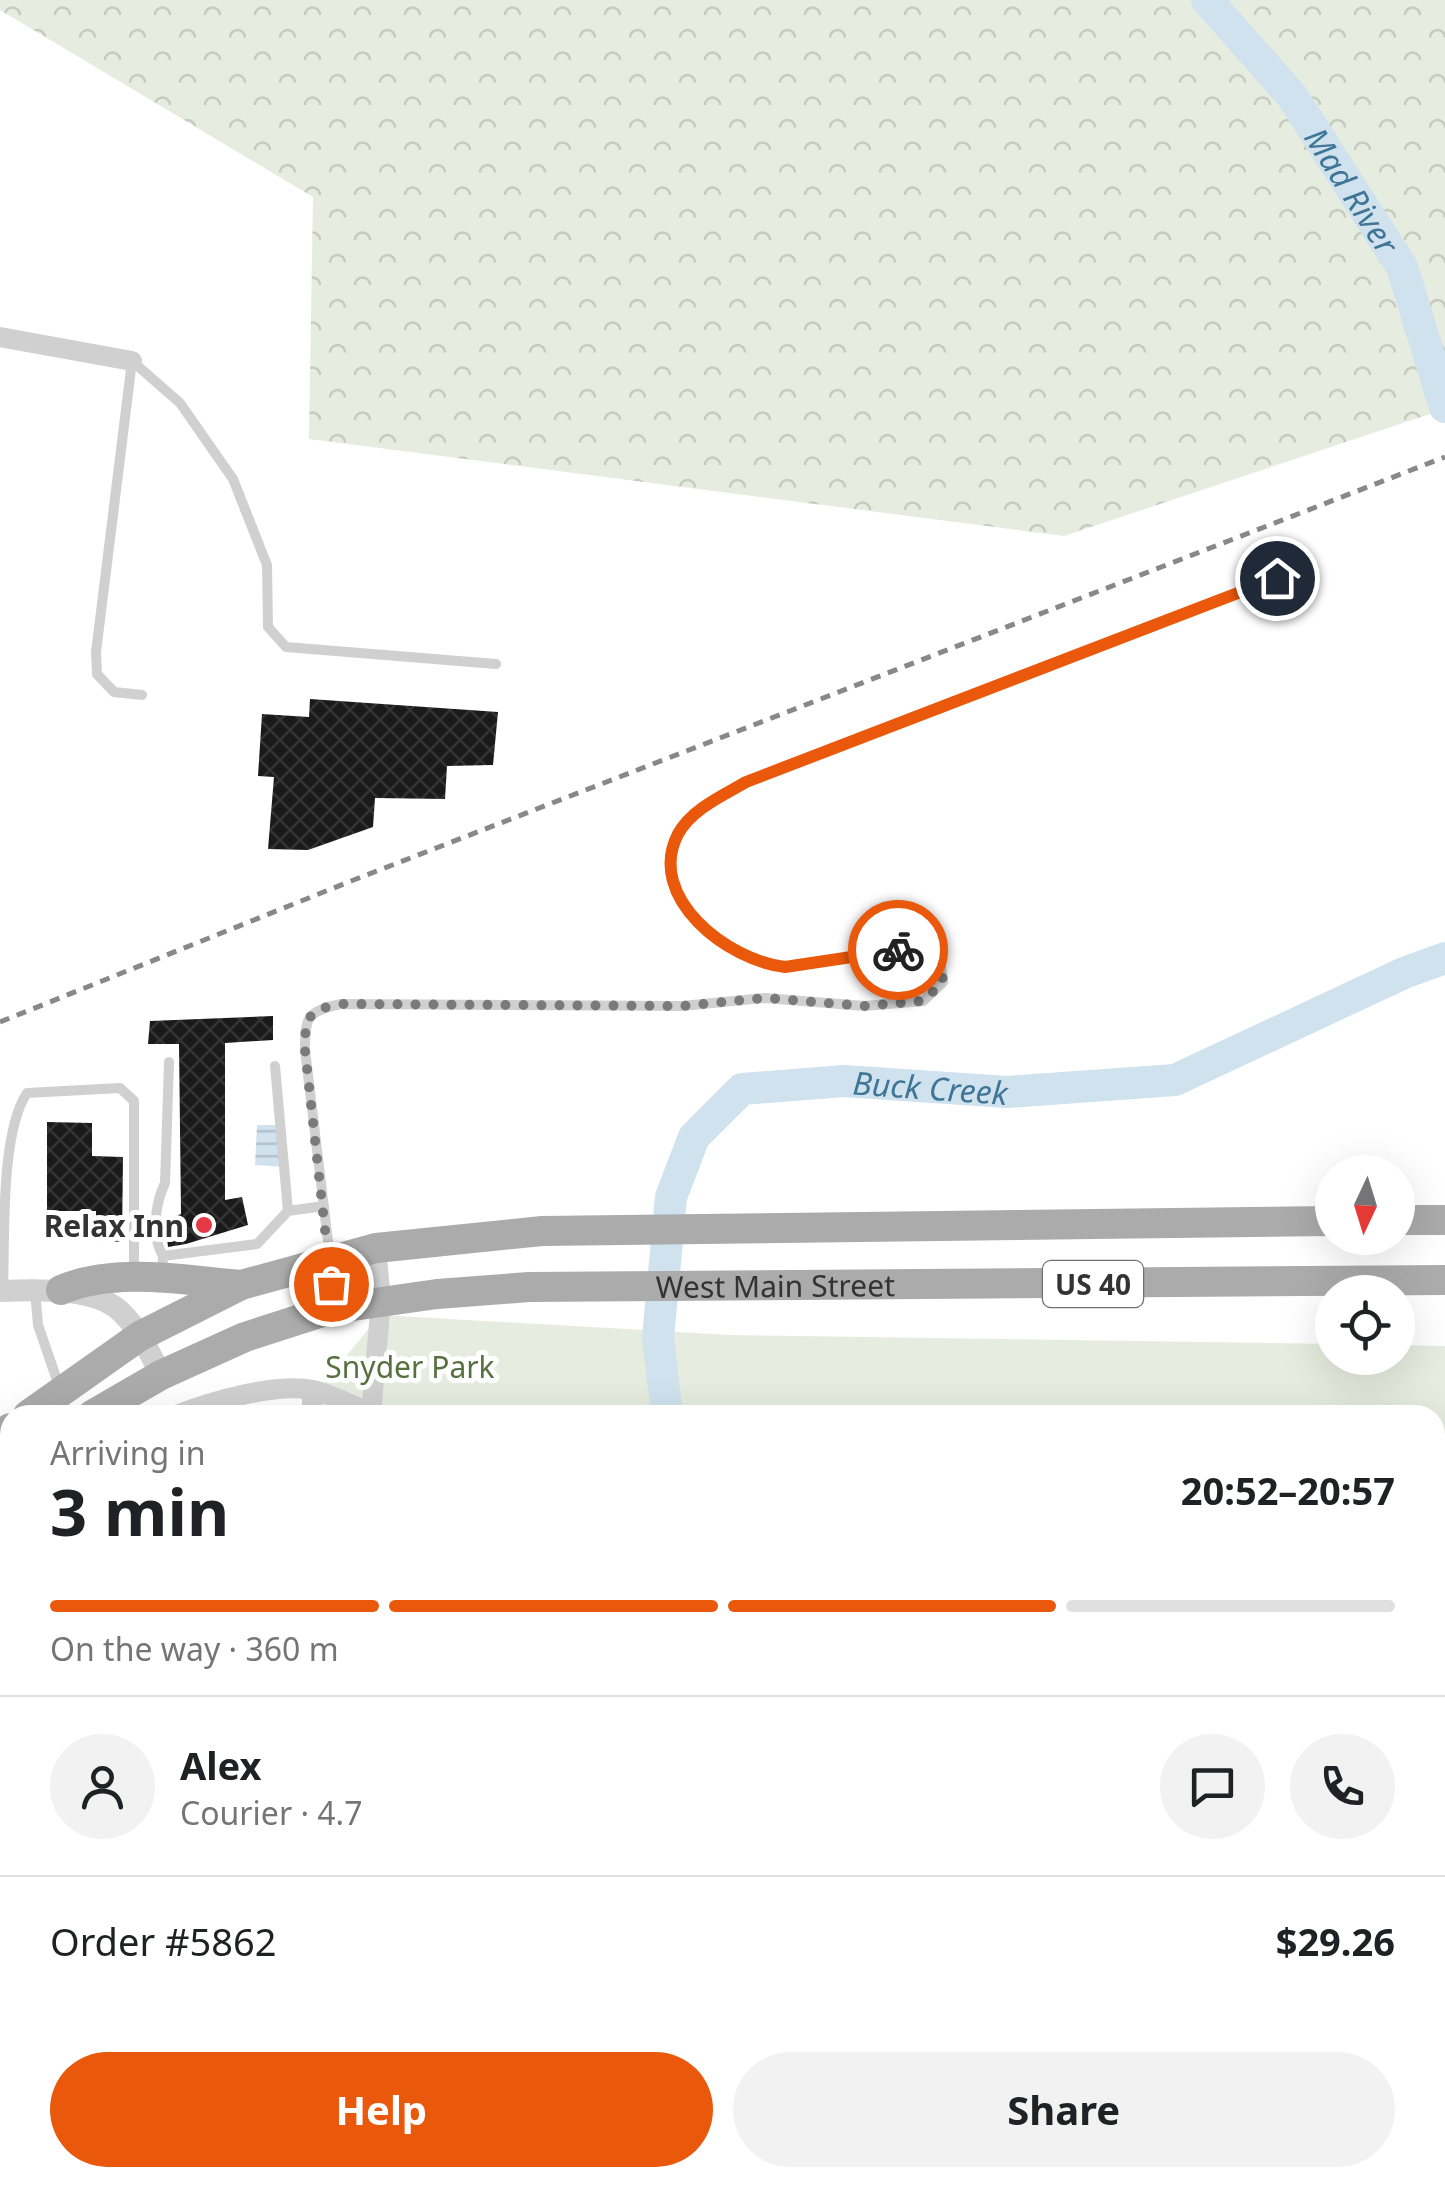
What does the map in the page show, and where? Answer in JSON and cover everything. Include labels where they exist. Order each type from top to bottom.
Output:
[{"type":"main road","points":[[1415,1220],[1445,1220]]},
{"type":"main road","name":"West Main Street","points":[[140,1336],[241,1285],[330,1258],[376,1248],[523,1233],[1315,1221]]},
{"type":"main road","points":[[48,1290],[83,1280],[153,1271],[241,1285]]},
{"type":"main road","name":"West Main Street","points":[[161,1375],[246,1337],[332,1309],[381,1300],[529,1287],[1445,1280]]},
{"type":"main road","name":"US 40","points":[[42,1405],[140,1336]]},
{"type":"main road","name":"US 40","points":[[109,1405],[161,1375]]},
{"type":"street","points":[[0,336],[132,362]]},
{"type":"street","points":[[372,1405],[381,1300],[376,1248]]},
{"type":"street","points":[[2,1291],[48,1290],[99,1300],[121,1310],[161,1375]]},
{"type":"street","points":[[211,1405],[282,1390],[312,1390],[349,1405]]},
{"type":"street","points":[[312,1390],[312,1405]]},
{"type":"lane","points":[[132,362],[180,403],[233,479],[266,565],[268,627],[286,647],[496,664]]},
{"type":"lane","points":[[132,362],[96,664],[97,674],[114,692],[142,695]]},
{"type":"lane","points":[[332,1309],[330,1258],[305,1050],[307,1018],[316,1011],[341,1004],[682,1006],[765,998],[864,1006],[923,1001],[943,982],[940,958],[928,946],[785,967],[749,957],[712,934],[696,920],[673,884],[672,851],[679,832],[704,807],[746,782],[1277,578]]},
{"type":"lane","points":[[153,1271],[159,1196],[166,1184],[169,1062]]},
{"type":"lane","points":[[275,1066],[288,1211]]},
{"type":"lane","points":[[2,1291],[6,1160],[18,1104],[27,1093],[120,1088],[134,1100],[153,1271]]},
{"type":"lane","points":[[153,1271],[257,1244],[288,1211],[324,1206]]},
{"type":"lane","points":[[48,1290],[38,1325],[61,1391]]},
{"type":"green space","points":[[0,0],[1445,0],[1445,409],[1064,536],[309,439],[313,197],[0,10]]},
{"type":"green space","name":"Snyder Park","points":[[380,1315],[730,1335],[1315,1344],[1315,1375],[1415,1375],[1415,1345],[1445,1346],[1445,1405],[314,1405],[315,1394]]},
{"type":"water","points":[[257,1125],[279,1125],[285,1167],[255,1165]]},
{"type":"building","points":[[310,699],[498,712],[493,765],[447,766],[445,799],[375,798],[373,827],[308,850],[268,849],[274,777],[258,776],[262,714],[309,717]]},
{"type":"building","points":[[273,1016],[273,1040],[225,1043],[225,1200],[242,1197],[248,1225],[168,1247],[165,1220],[181,1214],[179,1044],[148,1044],[150,1021]]},
{"type":"building","points":[[47,1122],[92,1123],[92,1156],[123,1157],[122,1242],[96,1241],[96,1211],[47,1211]]},
{"type":"waterway","name":"Mad River","points":[[1207,0],[1292,96],[1402,267],[1445,407]]},
{"type":"waterway","name":"Buck Creek","points":[[666,1405],[658,1338],[671,1197],[694,1137],[742,1089],[844,1081],[1007,1092],[1175,1080],[1404,973],[1445,958]]},
{"type":"railway","points":[[0,1022],[351,881],[1445,457]]},
{"type":"way so far","points":[[331,1284],[305,1050],[307,1018],[316,1011],[341,1004],[682,1006],[765,998],[864,1006],[923,1001],[943,982],[940,958],[928,946],[898,950]]},
{"type":"place","name":"Relax Inn","points":[[204,1225]]},
{"type":"route","points":[[898,950],[785,967],[749,957],[712,934],[682,902],[670,868],[679,832],[704,807],[746,782],[1277,578]]}]
